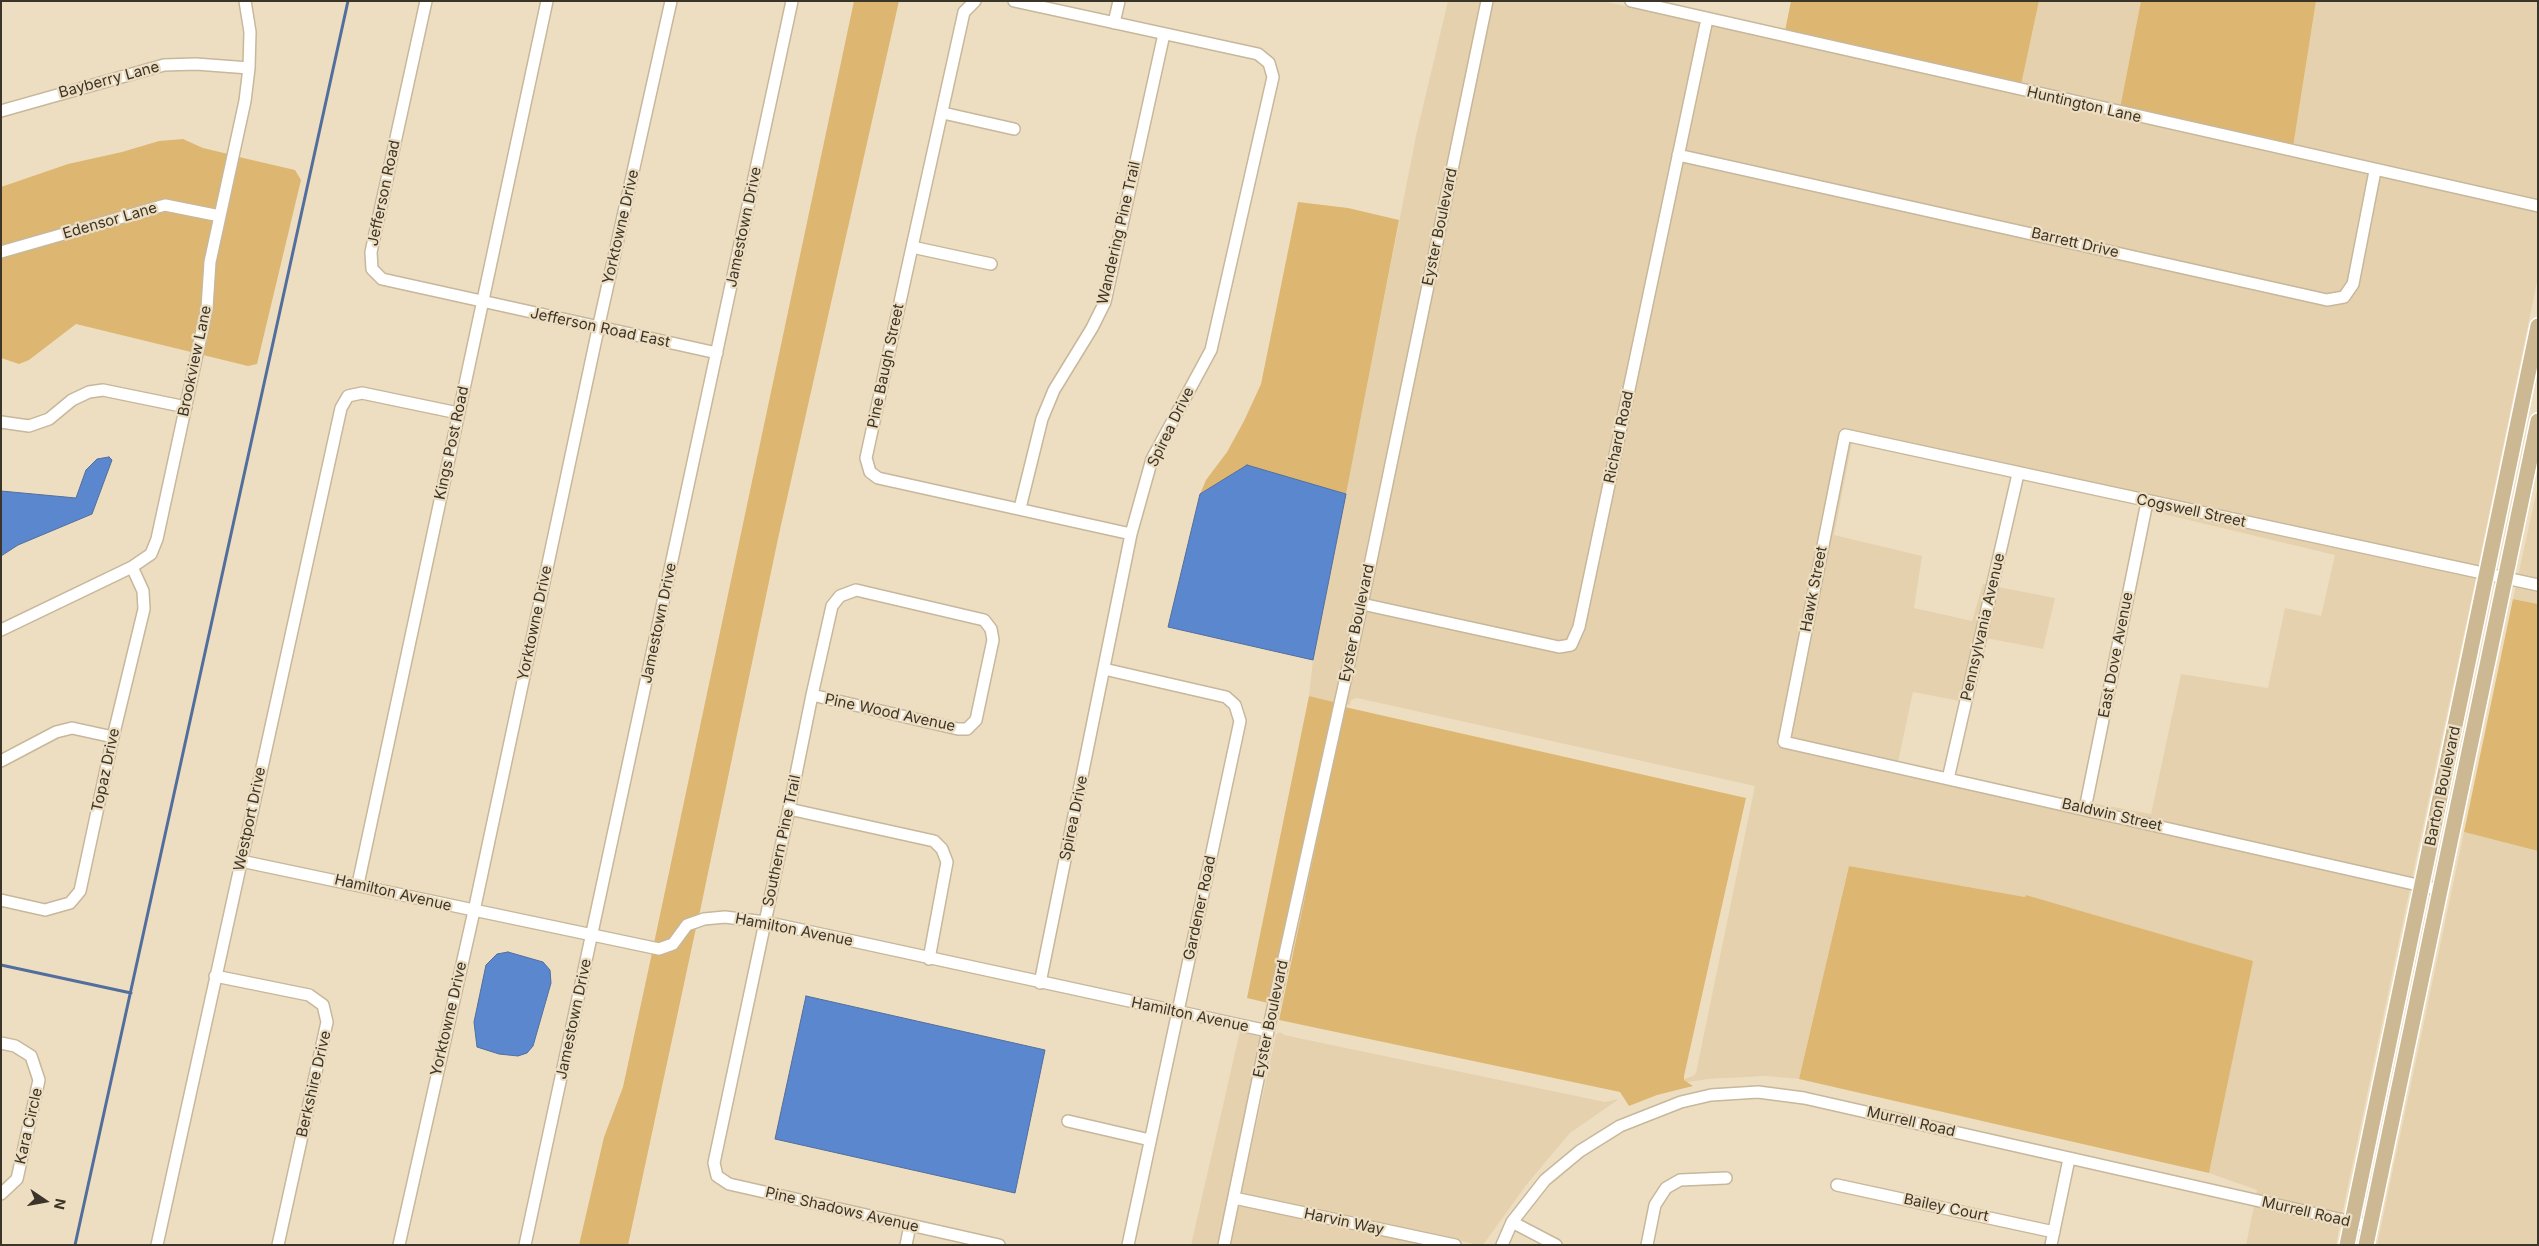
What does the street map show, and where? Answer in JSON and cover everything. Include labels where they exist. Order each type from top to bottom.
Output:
[{"type":"main road","name":"Barton Boulevard","points":[[2347,1245],[2423,886],[2486,574],[2531,387],[2538,326]]},
{"type":"main road","name":"Barton Boulevard","points":[[2366,1245],[2538,421]]},
{"type":"main road","points":[[2464,686],[2470,697],[2469,753]]},
{"type":"main road","points":[[2445,776],[2450,782],[2455,815]]},
{"type":"main road","points":[[2392,1028],[2399,1032],[2401,1041],[2397,1091]]},
{"type":"street","name":"Brookview Lane","points":[[1,630],[132,566],[151,554],[158,539],[207,308],[210,262],[246,101],[250,68],[250,32],[245,1]]},
{"type":"street","name":"Jefferson Road","points":[[426,1],[371,252],[372,269],[382,278],[483,302]]},
{"type":"street","name":"Kings Post Road","points":[[358,884],[547,1]]},
{"type":"street","name":"Yorktowne Drive","points":[[399,1245],[474,911],[598,328],[671,1]]},
{"type":"street","name":"Jamestown Drive","points":[[525,1245],[718,354],[792,1]]},
{"type":"street","name":"Pine Baugh Street","points":[[975,1],[964,12],[866,458],[870,472],[878,478],[1131,534]]},
{"type":"street","name":"Spirea Drive","points":[[1014,1],[1258,54],[1269,63],[1273,78],[1211,350],[1152,459],[1131,534],[1040,983]]},
{"type":"street","points":[[1114,23],[1119,1]]},
{"type":"street","name":"Eyster Boulevard","points":[[1224,1245],[1268,1032],[1362,604],[1487,1]]},
{"type":"street","name":"Huntington Lane","points":[[1631,1],[2375,171],[2538,206]]},
{"type":"street","name":"Richard Road","points":[[1362,604],[1559,647],[1571,645],[1579,628],[1707,18]]},
{"type":"street","name":"Wandering Pine Trail","points":[[1020,508],[1042,419],[1054,390],[1092,328],[1105,302],[1164,34]]},
{"type":"street","name":"Bayberry Lane","points":[[1,111],[164,65],[196,64],[250,68]]},
{"type":"street","points":[[943,113],[1014,129]]},
{"type":"street","name":"Barrett Drive","points":[[1678,155],[2327,300],[2344,297],[2353,284],[2375,171]]},
{"type":"street","name":"Edensor Lane","points":[[1,252],[165,205],[220,216]]},
{"type":"street","points":[[912,246],[991,264]]},
{"type":"street","name":"Jefferson Road East","points":[[483,302],[718,354]]},
{"type":"street","points":[[1,422],[29,426],[49,419],[72,400],[89,392],[103,390],[186,407]]},
{"type":"street","name":"Westport Drive","points":[[157,1245],[341,408],[348,396],[362,393],[458,413]]},
{"type":"street","name":"Cogswell Street","points":[[1845,435],[2147,502],[2538,585]]},
{"type":"street","name":"Hawk Street","points":[[1784,742],[1845,435]]},
{"type":"street","name":"Pennsylvania Avenue","points":[[1948,779],[2018,474]]},
{"type":"street","name":"East Dove Avenue","points":[[2085,809],[2147,502]]},
{"type":"street","name":"Topaz Drive","points":[[1,900],[44,910],[56,909],[70,903],[80,891],[113,737],[144,609],[143,591],[132,566]]},
{"type":"street","name":"Southern Pine Trail","points":[[717,1176],[714,1163],[812,696],[832,606],[840,596],[856,590],[984,620],[991,629],[993,640],[976,720],[968,729]]},
{"type":"street","name":"Gardener Road","points":[[1104,669],[1226,697],[1235,705],[1240,721],[1128,1245]]},
{"type":"street","name":"Pine Wood Avenue","points":[[812,696],[958,729],[968,729]]},
{"type":"street","points":[[1,761],[56,732],[72,728],[113,737]]},
{"type":"street","name":"Baldwin Street","points":[[1784,742],[2440,890]]},
{"type":"street","points":[[789,809],[934,841],[942,849],[947,862],[929,958]]},
{"type":"street","name":"Hamilton Avenue","points":[[241,861],[358,884],[474,911],[659,949],[673,944],[687,925],[704,920],[725,917],[765,922],[1268,1032]]},
{"type":"street","name":"Berkshire Drive","points":[[215,976],[309,995],[323,1005],[327,1022],[278,1245]]},
{"type":"street","name":"Kara Circle","points":[[1,1043],[15,1046],[31,1056],[40,1080],[16,1178],[1,1194]]},
{"type":"street","name":"Murrell Road","points":[[1502,1245],[1512,1222],[1545,1180],[1580,1151],[1620,1126],[1665,1107],[1711,1095],[1758,1092],[1804,1098],[2370,1226]]},
{"type":"street","points":[[1068,1121],[1150,1140]]},
{"type":"street","points":[[2051,1245],[2069,1159]]},
{"type":"street","name":"Pine Shadows Avenue","points":[[717,1176],[729,1184],[999,1245]]},
{"type":"street","points":[[1647,1245],[1655,1205],[1666,1188],[1680,1180],[1726,1178]]},
{"type":"street","name":"Bailey Court","points":[[1838,1185],[2054,1232]]},
{"type":"street","name":"Harvin Way","points":[[1234,1198],[1455,1245]]},
{"type":"street","points":[[1512,1222],[1556,1245]]},
{"type":"street","points":[[906,1245],[910,1225]]},
{"type":"shaded area","points":[[854,1],[899,1],[779,534],[699,916],[669,940],[658,944],[654,943]]},
{"type":"shaded area","points":[[1448,1],[1482,1],[1334,702],[1309,696],[1313,660],[1416,136]]},
{"type":"shaded area","points":[[1493,1],[1602,1],[1700,22],[1574,626],[1567,640],[1559,642],[1369,601]]},
{"type":"shaded area","points":[[1791,1],[2039,1],[2021,85],[1785,31]]},
{"type":"shaded area","points":[[2039,1],[2141,1],[2120,108],[2021,85]]},
{"type":"shaded area","points":[[2141,1],[2316,1],[2293,147],[2120,108]]},
{"type":"shaded area","points":[[2316,1],[2538,1],[2538,201],[2293,147]]},
{"type":"shaded area","points":[[1711,25],[2369,175],[2348,282],[2340,292],[2327,295],[1684,151]]},
{"type":"shaded area","points":[[183,139],[203,148],[228,154],[216,209],[166,200],[1,247],[1,187],[68,164],[122,152],[159,141]]},
{"type":"shaded area","points":[[239,157],[295,170],[301,180],[257,364],[248,366],[203,355],[213,309],[216,263]]},
{"type":"shaded area","points":[[1682,161],[2349,300],[2359,285],[2380,177],[2538,212],[2538,277],[2478,567],[1840,429],[1777,746],[2410,888],[2342,1215],[2256,1195],[2257,1190],[2209,1173],[2252,961],[2026,895],[2025,897],[1849,866],[1799,1079],[1765,1076],[1708,1079],[1664,1086],[1693,1076],[1696,1073],[1755,786],[1357,698],[1351,700],[1350,705],[1346,704],[1366,611],[1576,647],[1585,629]]},
{"type":"shaded area","points":[[1298,202],[1348,208],[1399,220],[1346,494],[1247,465],[1200,494],[1206,480],[1227,452],[1261,384]]},
{"type":"shaded area","points":[[166,210],[213,219],[204,261],[201,307],[191,352],[76,324],[29,360],[19,364],[1,358],[1,258]]},
{"type":"shaded area","points":[[1849,441],[1852,442],[1834,535],[1922,556],[1914,608],[1972,621],[1983,584],[1987,585],[1960,701],[1913,692],[1898,762],[1790,739]]},
{"type":"shaded area","points":[[2538,490],[2538,580],[2518,576]]},
{"type":"shaded area","points":[[2152,508],[2476,577],[2412,878],[2092,805],[2092,803],[2151,814],[2181,674],[2268,688],[2285,608],[2321,616],[2335,555],[2151,511]]},
{"type":"shaded area","points":[[2516,586],[2538,591],[2538,604],[2513,599]]},
{"type":"shaded area","points":[[1998,587],[2055,598],[2043,649],[1986,638]]},
{"type":"shaded area","points":[[2513,599],[2538,604],[2538,851],[2464,832]]},
{"type":"shaded area","points":[[1309,696],[1334,702],[1268,1003],[1247,998]]},
{"type":"shaded area","points":[[1345,707],[1746,798],[1684,1076],[1684,1080],[1693,1086],[1657,1095],[1629,1106],[1620,1092],[1279,1020]]},
{"type":"shaded area","points":[[2464,832],[2538,851],[2538,1245],[2377,1245]]},
{"type":"shaded area","points":[[1849,866],[2025,897],[2026,895],[2253,961],[2209,1173],[1799,1079]]},
{"type":"shaded area","points":[[696,928],[628,1245],[579,1245],[604,1137],[623,1087],[652,953],[662,954],[675,949],[691,930]]},
{"type":"shaded area","points":[[1240,1031],[1261,1035],[1219,1245],[1191,1245]]},
{"type":"shaded area","points":[[1280,1032],[1284,1035],[1605,1102],[1619,1099],[1570,1133],[1527,1184],[1483,1245],[1479,1245],[1241,1194],[1276,1035]]},
{"type":"shaded area","points":[[1239,1204],[1430,1245],[1230,1245]]},
{"type":"shaded area","points":[[2254,1206],[2340,1225],[2336,1245],[2246,1245]]},
{"type":"water","points":[[109,457],[112,460],[92,514],[18,545],[1,556],[1,491],[76,498],[86,470],[97,459]]},
{"type":"water","points":[[1247,465],[1346,494],[1313,660],[1168,627],[1200,494]]},
{"type":"water","points":[[508,952],[543,962],[550,970],[551,983],[533,1046],[527,1053],[518,1056],[499,1054],[477,1047],[474,1022],[486,965],[497,954]]},
{"type":"water","points":[[806,996],[1045,1050],[1015,1193],[775,1139]]},
{"type":"waterway","points":[[75,1245],[348,1]]},
{"type":"waterway","points":[[1,965],[131,993]]}]
